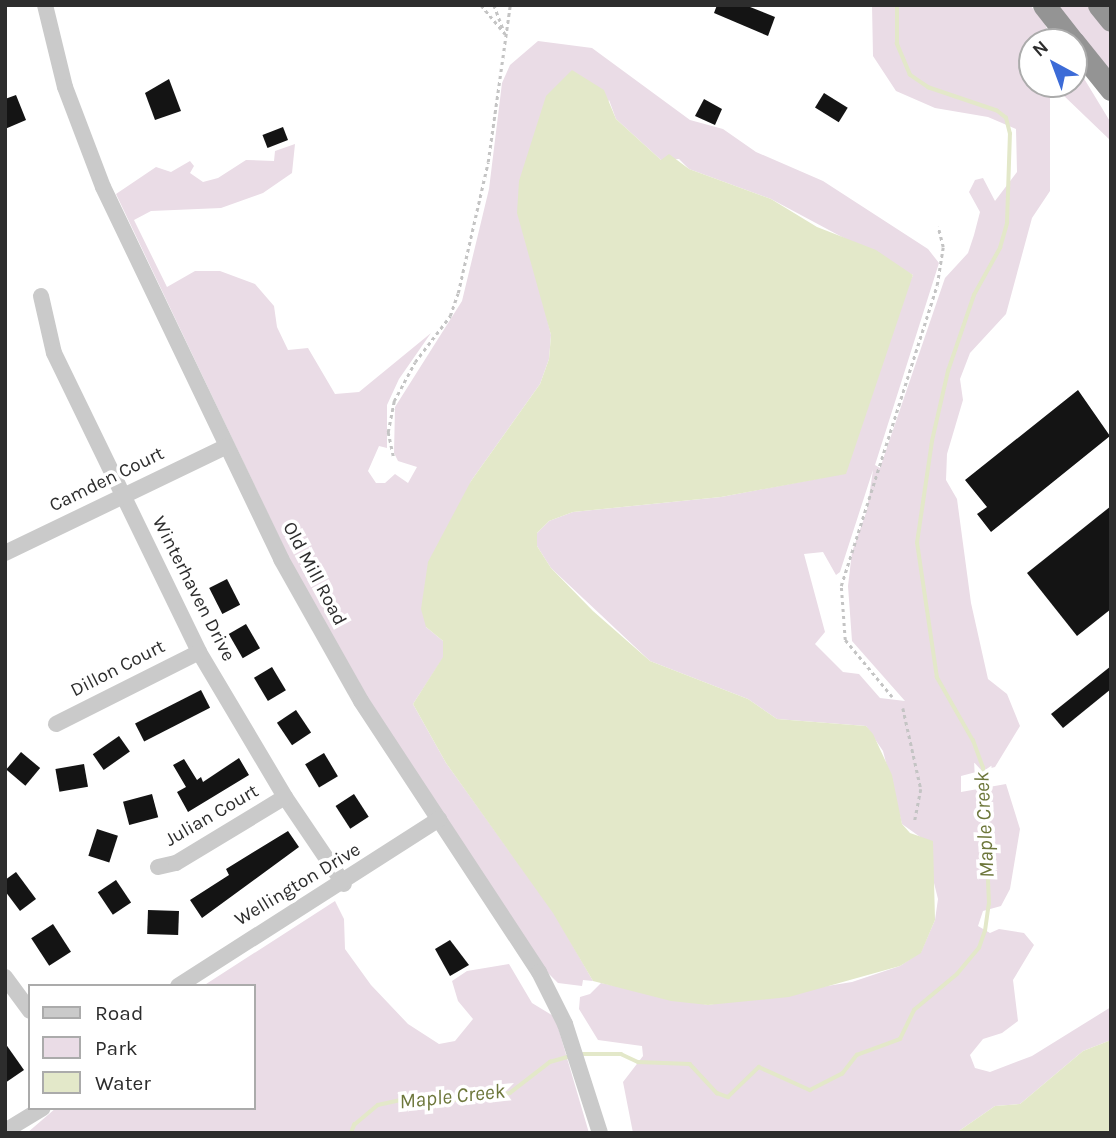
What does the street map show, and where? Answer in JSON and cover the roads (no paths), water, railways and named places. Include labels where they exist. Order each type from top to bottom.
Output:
[{"type":"highway","points":[[1044,5],[1062,28]]},
{"type":"highway","points":[[1099,5],[1111,20]]},
{"type":"highway","points":[[1088,61],[1111,89]]},
{"type":"street","name":"Old Mill Road","points":[[45,5],[65,88],[103,187],[227,446],[318,630],[526,950],[565,1024],[600,1133]]},
{"type":"street","name":"Winterhaven Drive","points":[[41,296],[54,353],[199,652],[285,797],[344,884]]},
{"type":"street","name":"Camden Court","points":[[5,553],[227,446]]},
{"type":"street","name":"Dillon Court","points":[[56,724],[199,652]]},
{"type":"street","name":"Julian Court","points":[[158,867],[176,863],[285,797]]},
{"type":"street","name":"Wellington Drive","points":[[181,984],[344,884],[439,819]]},
{"type":"street","points":[[5,977],[28,1008]]},
{"type":"street","points":[[5,1131],[40,1110]]},
{"type":"water","points":[[572,70],[604,90],[616,119],[661,160],[669,154],[689,169],[771,199],[817,227],[876,250],[913,275],[846,474],[721,497],[573,512],[549,521],[537,533],[537,546],[551,568],[593,611],[650,661],[748,699],[777,719],[866,726],[873,734],[892,775],[902,824],[910,833],[933,841],[935,920],[921,953],[900,966],[789,997],[708,1005],[671,1001],[593,981],[553,913],[446,763],[413,704],[443,657],[443,641],[426,627],[421,609],[428,562],[471,481],[540,384],[549,359],[551,335],[517,213],[519,181],[546,96]]},
{"type":"water","points":[[1111,1040],[1111,1133],[956,1133],[995,1106],[1020,1104],[1083,1051]]},
{"type":"waterway","name":"Maple Creek","points":[[578,1054],[621,1054],[638,1062],[690,1064],[717,1093],[728,1097],[759,1067],[810,1090],[842,1074],[857,1055],[900,1039],[914,1010],[957,974],[979,948],[985,931],[989,904],[983,768],[973,741],[937,678],[917,543],[932,441],[948,371],[974,295],[1000,248],[1007,223],[1010,134],[1006,118],[997,111],[929,88],[910,75],[897,44],[897,5]]},
{"type":"waterway","name":"Maple Creek","points":[[351,1133],[354,1125],[378,1105],[423,1095],[454,1100],[510,1093],[550,1062],[571,1056]]}]
